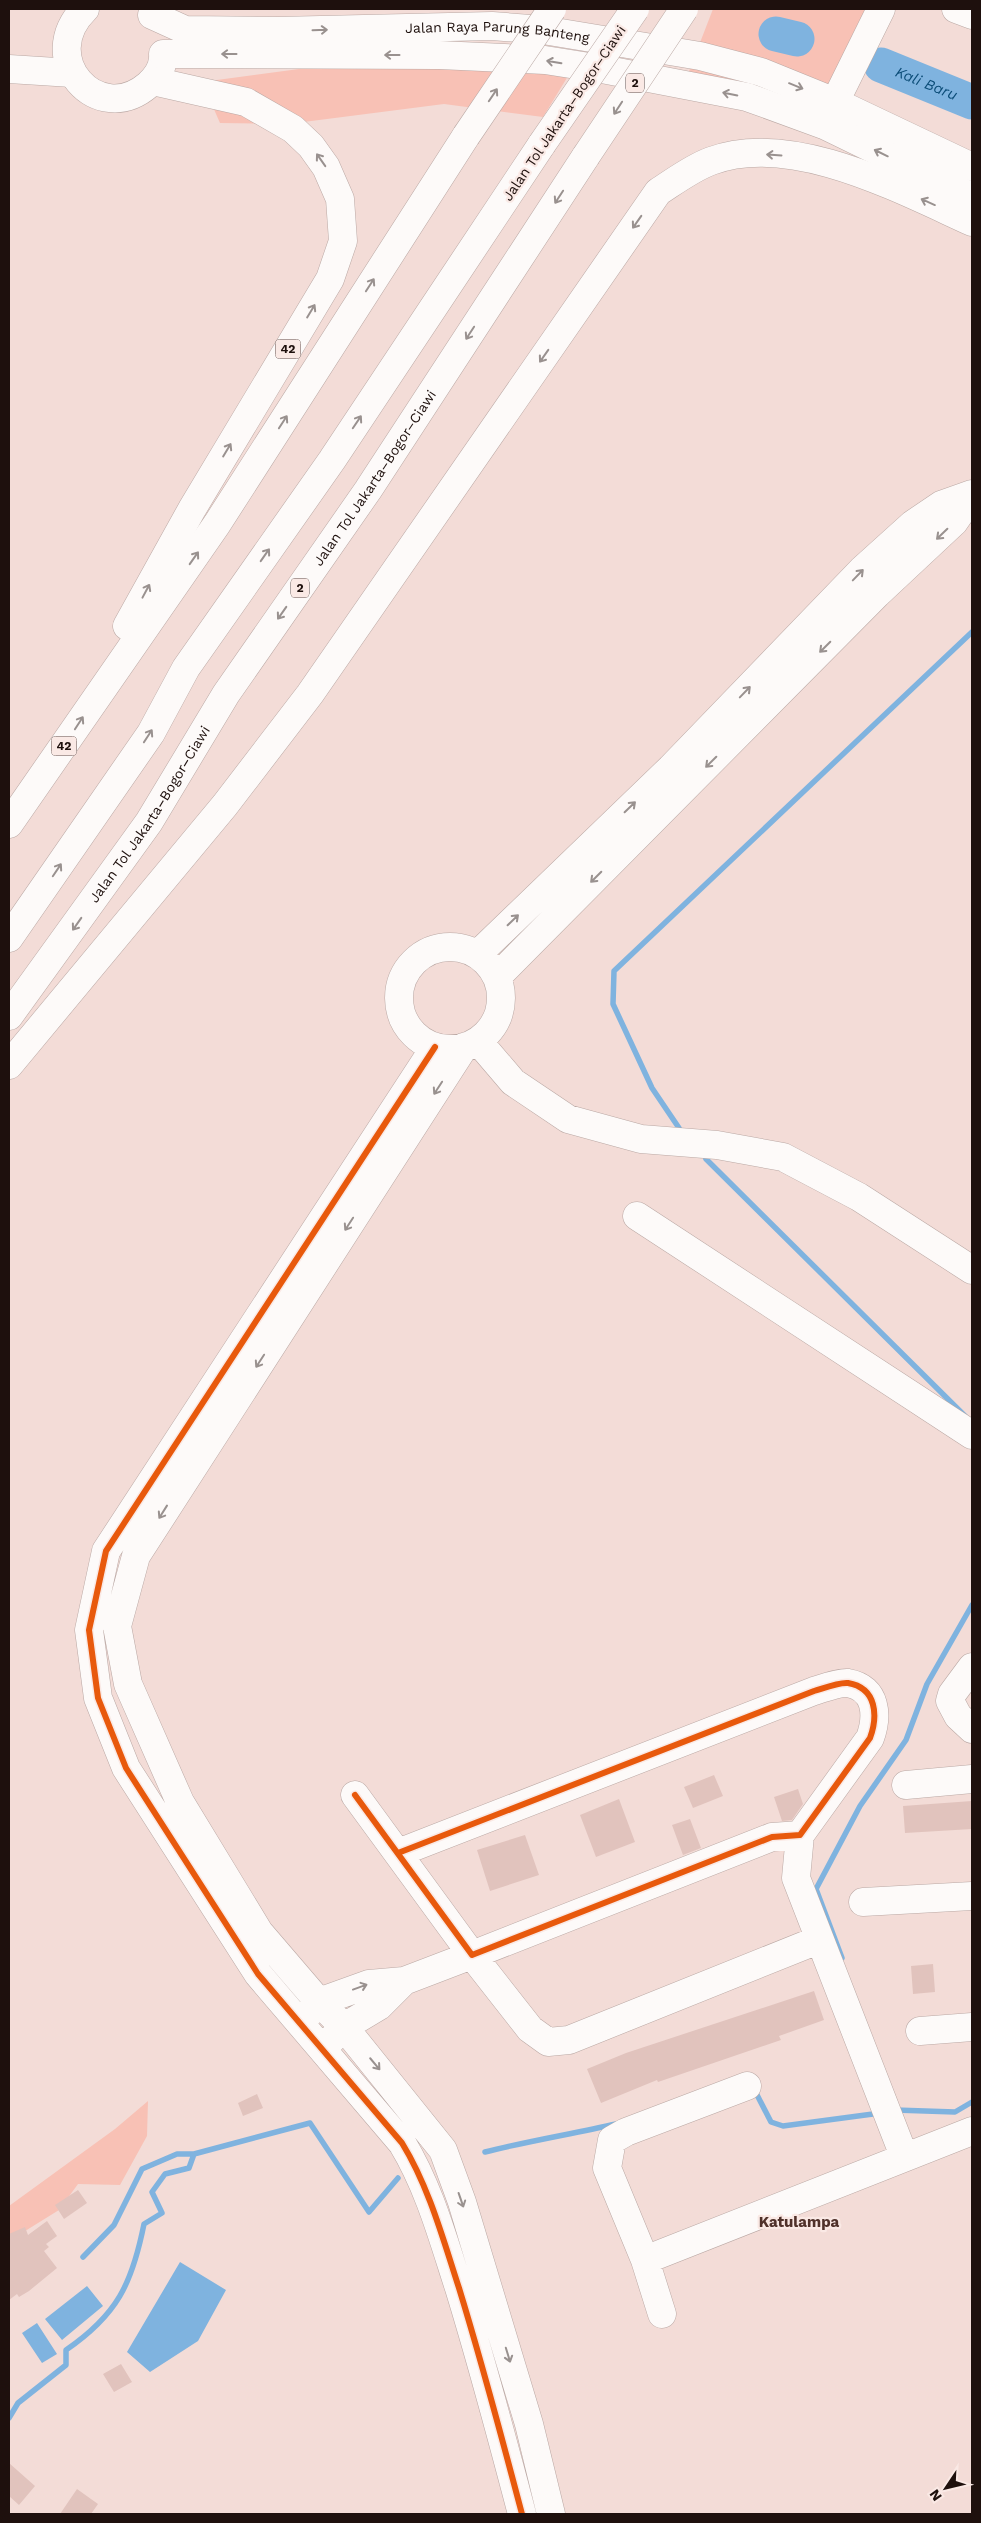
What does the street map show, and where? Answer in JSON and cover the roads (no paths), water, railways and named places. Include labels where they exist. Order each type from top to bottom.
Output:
[{"type":"main road","points":[[85,9],[75,19],[68,32],[65,46],[66,60],[72,73],[82,85],[95,94],[111,98],[126,97],[141,91],[153,80],[163,62],[164,41],[162,31],[148,12]]},
{"type":"main road","points":[[229,9],[238,16],[278,31]]},
{"type":"main road","name":"42","points":[[9,824],[217,524],[466,136],[552,9]]},
{"type":"main road","name":"Jalan Tol Jakarta–Bogor–Ciawi","points":[[9,938],[151,733],[186,668],[332,460],[542,144],[635,9]]},
{"type":"main road","name":"Jalan Tol Jakarta–Bogor–Ciawi","points":[[9,1016],[149,822],[226,694],[368,490],[684,9]]},
{"type":"main road","points":[[840,91],[881,9]]},
{"type":"main road","points":[[956,9],[972,15]]},
{"type":"main road","name":"Jalan Raya Parung Banteng","points":[[148,12],[185,30],[278,31],[497,17],[543,30],[700,56],[840,91],[972,167]]},
{"type":"main road","name":"Jalan Raya Parung Banteng","points":[[163,54],[439,55],[545,60],[602,69],[747,97],[824,126],[972,197]]},
{"type":"main road","points":[[9,69],[72,73]]},
{"type":"main road","name":"42","points":[[95,698],[116,646],[170,546],[330,279],[343,241],[337,190],[326,167],[316,153],[293,129],[246,102],[153,80]]},
{"type":"main road","points":[[9,1065],[224,806],[310,694],[658,192],[685,174],[711,161],[745,153],[808,157],[871,176],[972,222]]},
{"type":"main road","points":[[478,954],[671,768],[870,564],[912,524],[941,505],[972,495]]},
{"type":"main road","points":[[497,977],[877,594],[954,522],[972,495]]},
{"type":"main road","points":[[471,1044],[450,1050],[435,1047],[422,1041],[411,1031],[403,1019],[399,1005],[399,990],[403,976],[411,963],[422,954],[436,948],[450,946],[465,948],[478,954],[489,964],[497,977],[501,991],[501,1005],[493,1026],[471,1044],[182,1482],[136,1556],[118,1626],[128,1684],[180,1802],[259,1932],[319,2002],[344,2027],[443,2150],[462,2202],[529,2424],[551,2514]]},
{"type":"main road","points":[[471,1044],[513,1082],[568,1119],[641,1139],[717,1145],[783,1157],[859,1197],[972,1270]]},
{"type":"main road","points":[[435,1047],[106,1551],[89,1630],[98,1698],[126,1768],[258,1974],[299,2023],[324,2049],[402,2143],[414,2164],[446,2247],[486,2375],[522,2514]]},
{"type":"main road","points":[[637,1216],[972,1436]]},
{"type":"main road","points":[[160,1467],[182,1482]]},
{"type":"main road","points":[[972,1667],[952,1694],[950,1701],[958,1716],[972,1729]]},
{"type":"main road","points":[[398,1853],[814,1691],[847,1683],[864,1690],[875,1704],[876,1722],[870,1738],[800,1835],[796,1878],[818,1940],[904,2156]]},
{"type":"main road","points":[[906,1785],[972,1779]]},
{"type":"main road","points":[[355,1795],[472,1955],[530,2029],[548,2042],[569,2040],[818,1940]]},
{"type":"main road","points":[[299,2023],[319,2002],[369,1984],[404,1981],[772,1837],[800,1835]]},
{"type":"main road","points":[[863,1902],[972,1896]]},
{"type":"main road","points":[[324,2049],[344,2027],[379,2006],[404,1981]]},
{"type":"main road","points":[[920,2031],[972,2027]]},
{"type":"main road","points":[[662,2314],[645,2260],[606,2168],[612,2140],[626,2132],[747,2086]]},
{"type":"main road","points":[[402,2143],[425,2126]]},
{"type":"main road","points":[[645,2260],[904,2156],[972,2131]]},
{"type":"water","points":[[180,2262],[226,2290],[198,2341],[150,2372],[127,2352]]},
{"type":"water","points":[[87,2286],[103,2306],[62,2340],[45,2319]]},
{"type":"water","points":[[37,2323],[57,2354],[42,2363],[22,2333]]},
{"type":"waterway","name":"Kali Baru","points":[[776,34],[797,39]]},
{"type":"waterway","name":"Kali Baru","points":[[881,65],[972,102]]},
{"type":"waterway","points":[[679,1128],[652,1088],[613,1004],[614,971],[972,632]]},
{"type":"waterway","points":[[706,1159],[965,1416]]},
{"type":"waterway","points":[[842,1958],[816,1889],[860,1806],[906,1740],[927,1684],[972,1605]]},
{"type":"waterway","points":[[754,2089],[771,2122],[783,2126],[873,2114]]},
{"type":"waterway","points":[[895,2110],[955,2112],[972,2102]]},
{"type":"waterway","points":[[83,2257],[114,2225],[142,2169],[177,2154],[194,2154],[310,2123],[369,2212],[398,2178]]},
{"type":"waterway","points":[[485,2152],[616,2124]]},
{"type":"waterway","points":[[9,2418],[18,2403],[66,2365],[66,2350],[84,2337],[110,2311],[120,2296],[134,2264],[144,2224],[162,2213],[152,2192],[165,2174],[189,2168],[194,2154]]},
{"type":"district","name":"Katulampa","points":[[799,2222]]}]
